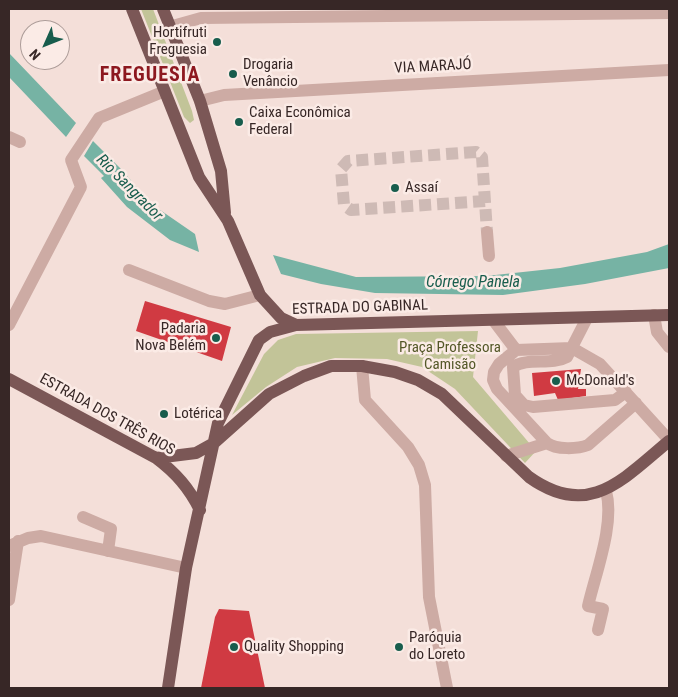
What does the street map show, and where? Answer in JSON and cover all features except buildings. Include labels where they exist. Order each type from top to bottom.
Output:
[{"type":"main road","points":[[132,9],[199,177],[225,216],[260,295],[281,318],[296,326]]},
{"type":"main road","points":[[164,9],[169,27],[200,101],[221,171],[225,216]]},
{"type":"main road","name":"ESTRADA DO GABINAL","points":[[168,688],[186,568],[214,443],[225,408],[259,340],[270,332],[296,326],[669,315]]},
{"type":"main road","points":[[156,458],[196,453],[214,443],[269,394],[326,368],[362,366],[395,372],[418,380],[442,394],[506,456],[536,482],[558,493],[578,496],[606,490],[616,485],[669,440]]},
{"type":"main road","name":"ESTRADA DOS TRÊS RIOS","points":[[9,379],[156,458],[177,475],[191,492],[200,510]]},
{"type":"street","points":[[169,27],[201,18],[669,12]]},
{"type":"street","name":"VIA MARAJÓ","points":[[200,101],[224,95],[669,70]]},
{"type":"street","points":[[9,325],[80,187],[71,160],[99,118],[165,91]]},
{"type":"street","points":[[487,232],[489,256]]},
{"type":"street","points":[[129,270],[209,301],[225,304],[260,295]]},
{"type":"street","points":[[654,316],[657,332],[669,347]]},
{"type":"street","points":[[587,318],[572,348],[562,359],[520,364],[513,368],[514,389],[520,403],[533,407],[615,400],[626,392]]},
{"type":"street","points":[[494,321],[516,350]]},
{"type":"street","points":[[636,403],[583,447],[555,447],[547,443],[497,389],[493,380],[494,372],[499,364],[516,350],[572,348],[595,359],[626,392],[636,403],[669,440]]},
{"type":"street","points":[[362,366],[365,400],[408,446],[419,465],[425,485],[429,597],[448,688]]},
{"type":"street","points":[[506,456],[547,443]]},
{"type":"street","points":[[598,630],[603,609],[588,606],[606,528],[609,503],[606,490]]},
{"type":"street","points":[[83,517],[111,528],[108,551]]},
{"type":"street","points":[[9,600],[14,543],[42,536],[186,568]]},
{"type":"green space","points":[[141,9],[153,9],[192,111],[194,120],[190,123],[184,117]]},
{"type":"green space","name":"Praça Professora Camisão","points":[[478,331],[473,377],[536,451],[525,463],[455,389],[422,367],[387,359],[335,358],[297,367],[266,387],[232,415],[264,354],[278,340],[296,334]]},
{"type":"water","points":[[9,53],[20,64],[20,70],[25,70],[76,123],[66,137],[9,77]]},
{"type":"water","name":"Rio Sangrador","points":[[93,141],[123,171],[150,203],[195,234],[199,252],[170,240],[127,207],[101,178],[104,176],[84,156]]},
{"type":"water","name":"Córrego Panela","points":[[669,244],[669,268],[585,284],[503,295],[375,293],[321,284],[281,274],[273,255],[356,277],[486,276],[560,268],[647,252]]},
{"type":"tunnel","points":[[485,201],[351,210],[344,205],[341,169],[348,161],[476,152],[482,157],[487,232]]},
{"type":"place","name":"Hortifruti Freguesia","points":[[217,42]]},
{"type":"place","name":"Drogaria Venâncio","points":[[233,74]]},
{"type":"place","name":"Caixa Econômica Federal","points":[[239,122]]},
{"type":"place","name":"Assaí","points":[[395,188]]},
{"type":"place","name":"Padaria Nova Belém","points":[[216,338]]},
{"type":"place","name":"McDonald's","points":[[556,381]]},
{"type":"place","name":"Lotérica","points":[[164,414]]},
{"type":"place","name":"Quality Shopping","points":[[234,647]]},
{"type":"place","name":"Paróquia do Loreto","points":[[399,647]]},
{"type":"district","name":"FREGUESIA","points":[[150,76]]}]
